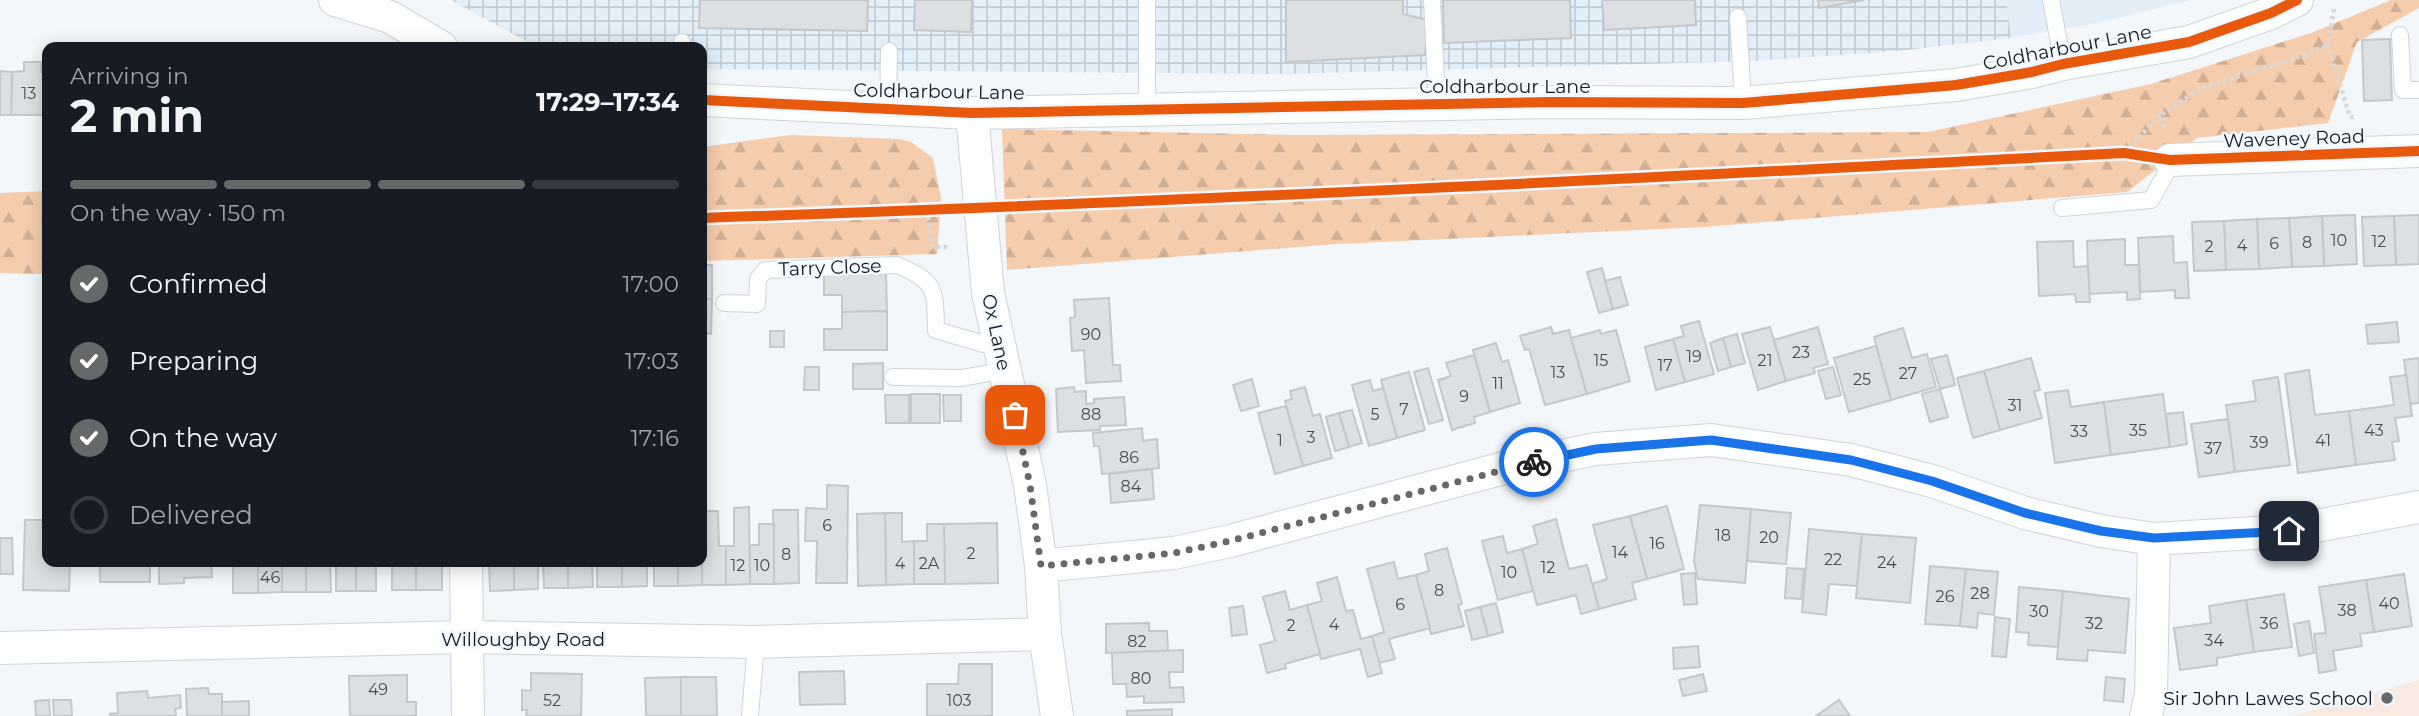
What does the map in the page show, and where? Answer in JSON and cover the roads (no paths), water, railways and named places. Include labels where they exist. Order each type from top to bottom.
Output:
[{"type":"street","points":[[335,0],[390,17],[430,42]]},
{"type":"street","name":"Coldharbour Lane","points":[[707,100],[972,113],[1437,104],[1743,103],[1956,85],[2032,72],[2189,42],[2271,13],[2297,0]]},
{"type":"street","name":"Ox Lane","points":[[972,113],[988,293],[1030,485],[1041,566],[1045,634],[1057,716]]},
{"type":"street","name":"Waveney Road","points":[[2170,160],[2419,151]]},
{"type":"street","points":[[1041,566],[1174,553],[1230,541],[1508,467],[1596,449],[1711,440],[1851,460],[1932,481],[2025,513],[2101,531],[2154,538],[2289,531],[2419,507]]},
{"type":"street","points":[[2146,716],[2151,694],[2154,538]]},
{"type":"street","points":[[466,567],[468,716]]},
{"type":"street","name":"Willoughby Road","points":[[0,648],[468,637],[756,642],[1045,634]]},
{"type":"lane","points":[[1147,0],[1147,109]]},
{"type":"lane","points":[[1432,0],[1437,104]]},
{"type":"lane","points":[[2051,0],[2063,64]]},
{"type":"lane","points":[[1738,17],[1743,103]]},
{"type":"lane","points":[[2400,35],[2403,90],[2419,90]]},
{"type":"lane","points":[[888,108],[889,51]]},
{"type":"lane","points":[[2063,208],[2151,200],[2170,160]]},
{"type":"lane","name":"Tarry Close","points":[[724,303],[757,304],[758,279],[765,270],[897,265],[915,272],[928,283],[935,295],[936,330],[1003,360]]},
{"type":"lane","points":[[893,377],[962,378],[1003,360]]},
{"type":"lane","points":[[750,716],[756,642]]},
{"type":"place","name":"Sir John Lawes School","points":[[2387,698]]}]
